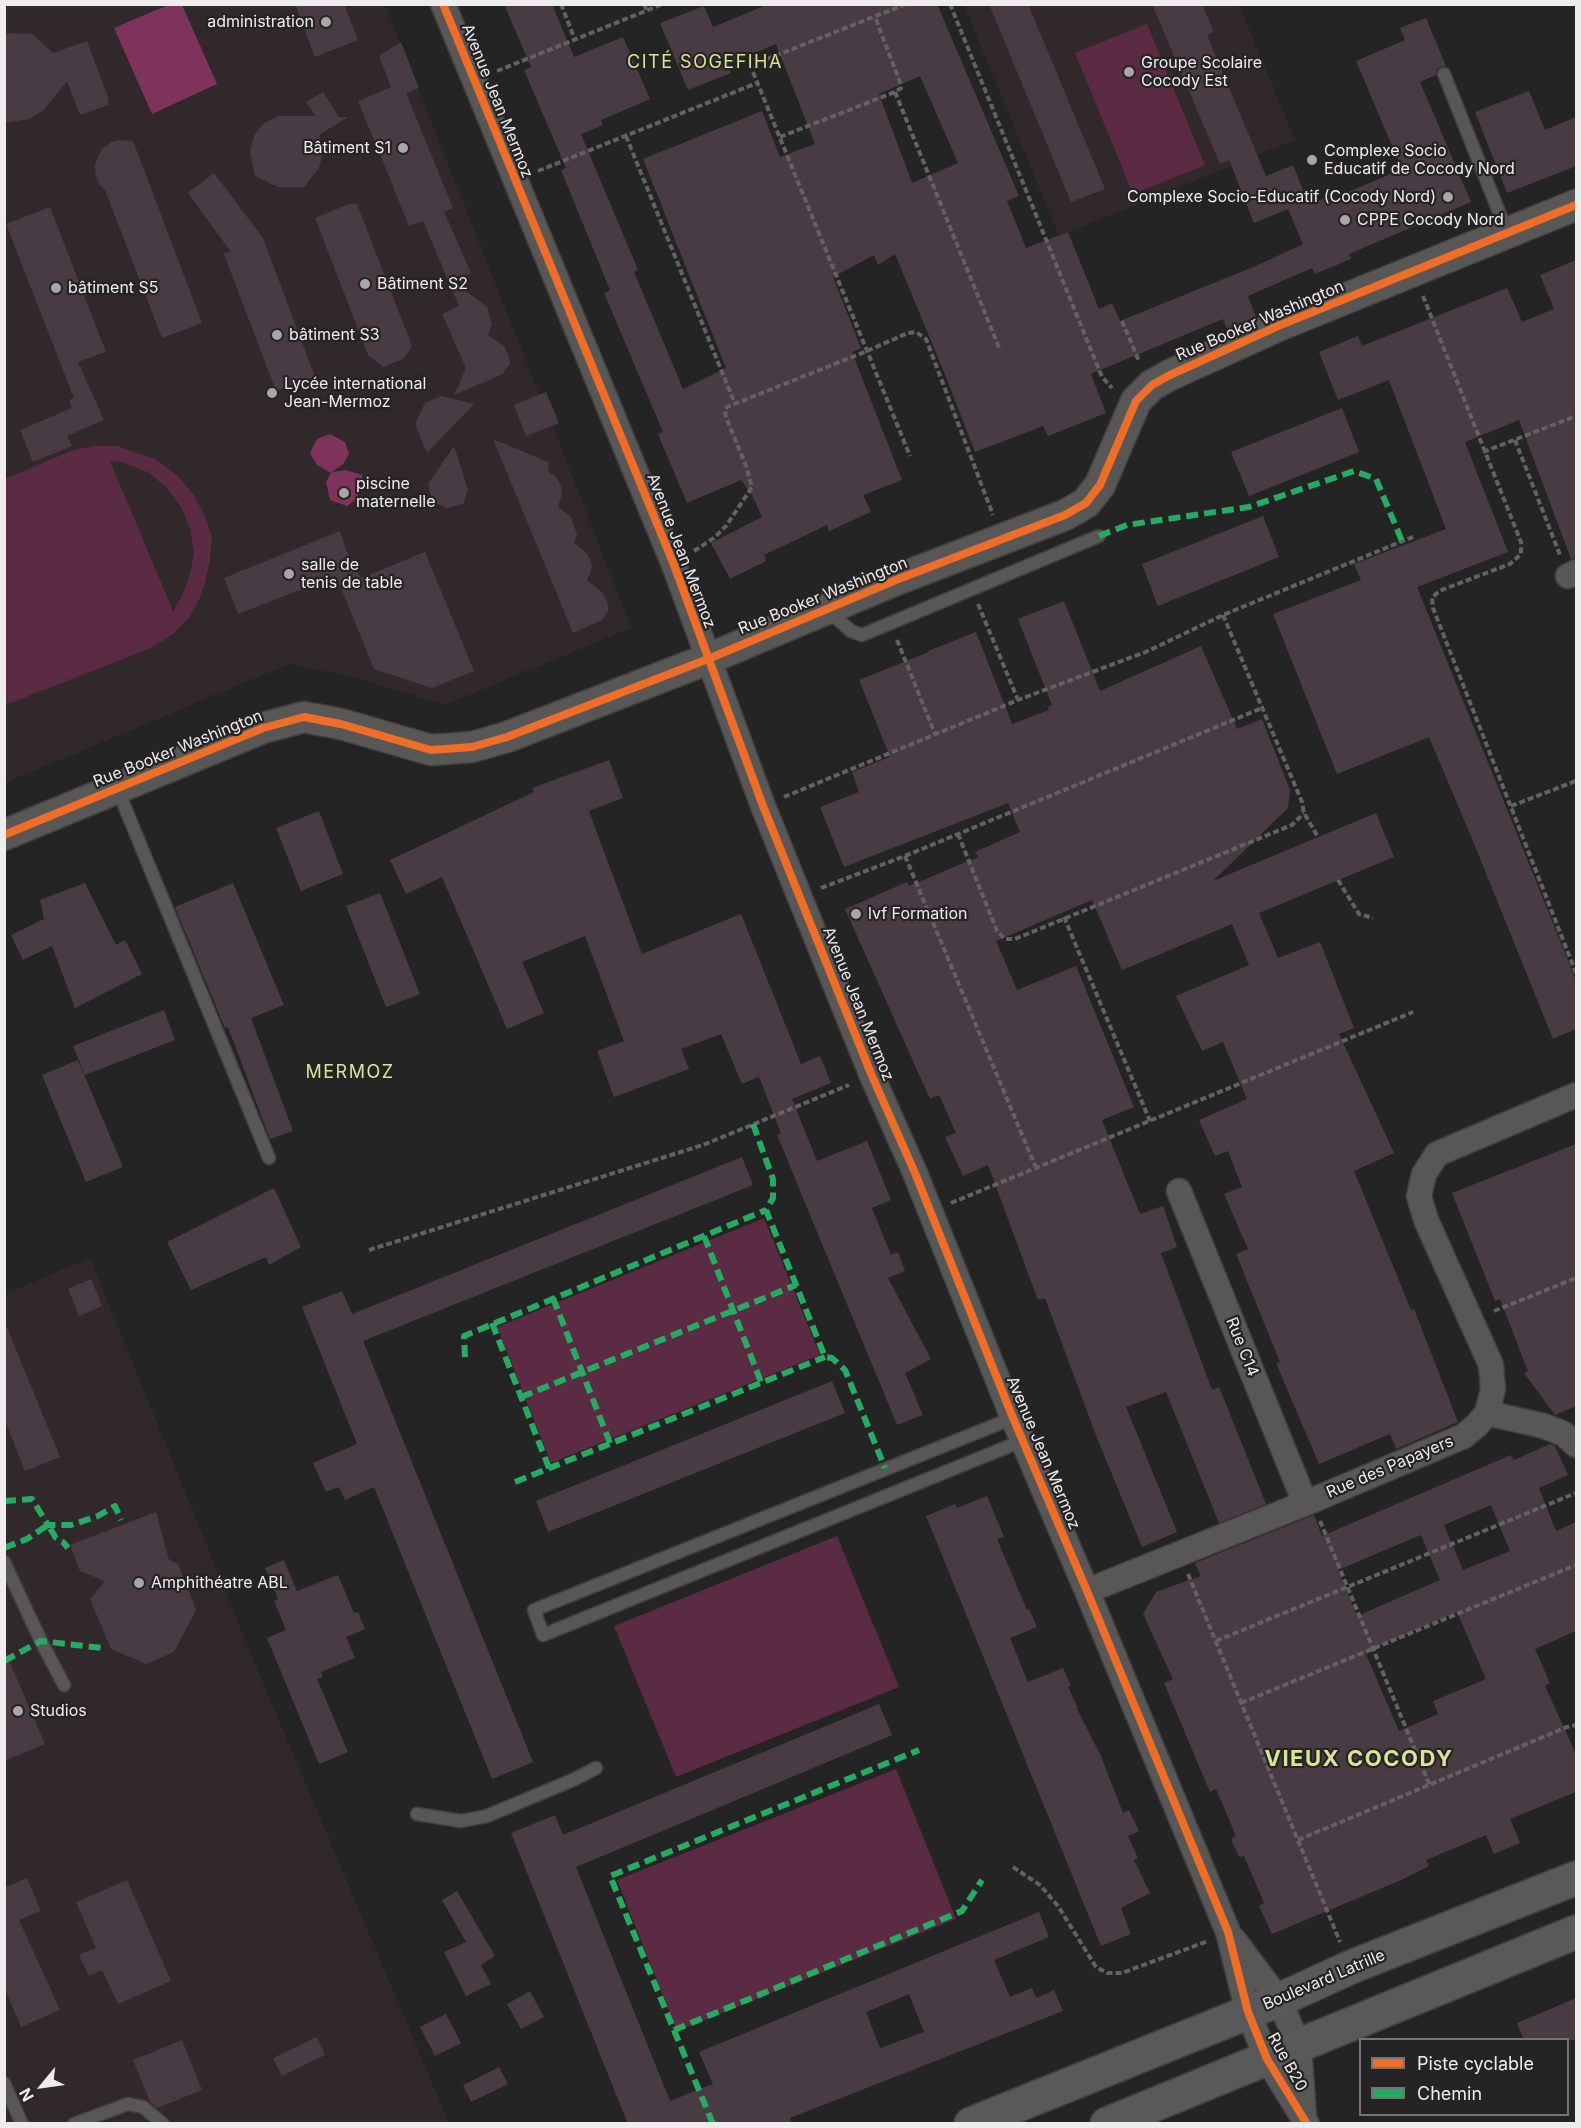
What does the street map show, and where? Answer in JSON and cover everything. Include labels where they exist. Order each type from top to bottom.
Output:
[{"type":"main road","name":"Boulevard Latrille","points":[[971,2124],[1279,2000],[1351,1967],[1576,1878]]},
{"type":"main road","points":[[1107,2124],[1576,1932]]},
{"type":"street","name":"Avenue Jean Mermoz","points":[[443,4],[674,565],[763,806],[872,1076],[931,1211],[1012,1418],[1087,1591],[1228,1932],[1248,2012]]},
{"type":"street","name":"Rue Booker Washington","points":[[4,834],[263,728],[304,717],[341,724],[431,750],[472,747],[518,733],[708,659],[896,580],[1065,515],[1086,504],[1100,485],[1144,393],[1170,375],[1278,326],[1576,205]]},
{"type":"street","points":[[1576,1095],[1437,1154],[1424,1174],[1419,1196],[1426,1220],[1491,1365],[1493,1389],[1487,1413],[1544,1426],[1564,1434],[1576,1445]]},
{"type":"street","name":"Rue C14","points":[[1179,1191],[1308,1502]]},
{"type":"street","name":"Rue des Papayers","points":[[1087,1591],[1464,1436],[1487,1413]]},
{"type":"street","name":"Avenue Jean Mermoz","points":[[1228,1932],[1279,2000]]},
{"type":"street","name":"Rue B20","points":[[1279,2000],[1299,2046],[1306,2121]]},
{"type":"street","name":"Rue B20","points":[[1248,2012],[1267,2059],[1306,2121]]},
{"type":"lane","points":[[1444,74],[1507,233]]},
{"type":"lane","points":[[827,610],[857,635],[862,635],[1099,536]]},
{"type":"lane","points":[[116,788],[269,1158]]},
{"type":"lane","points":[[1012,1418],[534,1610],[543,1635],[1022,1441]]},
{"type":"lane","points":[[4,1562],[64,1685]]},
{"type":"lane","points":[[417,1814],[461,1821],[487,1816],[596,1768]]},
{"type":"lane","points":[[5,2085],[22,2124]]},
{"type":"lane","points":[[74,2124],[128,2104],[143,2107],[163,2124]]},
{"type":"path","points":[[561,4],[575,40]]},
{"type":"path","points":[[644,4],[647,11]]},
{"type":"path","points":[[474,80],[663,4]]},
{"type":"path","points":[[906,4],[757,63],[753,67],[753,72],[910,456]]},
{"type":"path","points":[[950,4],[1102,377],[1110,387],[1144,393],[1136,357],[1122,321]]},
{"type":"path","points":[[780,138],[901,88],[874,17]]},
{"type":"path","points":[[515,180],[758,83]]},
{"type":"path","points":[[895,92],[1000,350]]},
{"type":"path","points":[[626,136],[735,404]]},
{"type":"path","points":[[1413,272],[1521,542],[1521,554],[1510,564],[1439,591],[1432,598],[1433,608],[1576,973]]},
{"type":"path","points":[[674,565],[714,538],[726,526],[752,487],[725,411],[727,407],[908,333],[916,332],[926,339],[1002,539]]},
{"type":"path","points":[[1484,452],[1576,416]]},
{"type":"path","points":[[1515,440],[1572,574]]},
{"type":"path","points":[[763,806],[1018,700],[1139,655],[1223,615],[1415,536]]},
{"type":"path","points":[[972,590],[1018,700]]},
{"type":"path","points":[[1223,615],[1302,802],[1304,813],[1318,837]]},
{"type":"path","points":[[890,624],[935,734]]},
{"type":"path","points":[[800,896],[905,856],[1262,708]]},
{"type":"path","points":[[1511,806],[1576,781]]},
{"type":"path","points":[[958,834],[997,930],[1005,939],[1015,939],[1293,825],[1304,813]]},
{"type":"path","points":[[905,856],[1036,1168]]},
{"type":"path","points":[[1338,880],[1359,914],[1373,918]]},
{"type":"path","points":[[1064,917],[1150,1121]]},
{"type":"path","points":[[931,1211],[1413,1012]]},
{"type":"path","points":[[369,1250],[703,1145],[872,1076]]},
{"type":"path","points":[[1471,1320],[1576,1278]]},
{"type":"path","points":[[1216,1641],[1576,1493]]},
{"type":"path","points":[[1308,1502],[1347,1587],[1430,1786]]},
{"type":"path","points":[[1180,1554],[1351,1967]]},
{"type":"path","points":[[1241,1703],[1576,1565]]},
{"type":"path","points":[[1298,1840],[1576,1725]]},
{"type":"path","points":[[1013,1868],[1040,1885],[1058,1906],[1096,1967],[1107,1973],[1122,1973],[1185,1951],[1228,1932]]},
{"type":"shaded area","name":"Lycée international Jean-Mermoz","points":[[5,5],[385,5],[539,394],[546,392],[559,423],[553,426],[631,628],[445,705],[352,677],[289,664],[5,783]]},
{"type":"shaded area","points":[[168,5],[182,5],[217,84],[152,114],[114,28]]},
{"type":"shaded area","name":"Groupe Scolaire Cocody Est","points":[[964,5],[1239,5],[1295,140],[1059,236]]},
{"type":"shaded area","points":[[1147,24],[1205,165],[1133,194],[1075,53]]},
{"type":"shaded area","points":[[330,434],[345,442],[349,454],[343,464],[332,472],[346,470],[362,475],[363,487],[355,500],[347,506],[330,500],[326,482],[331,473],[317,465],[310,453],[317,439]]},
{"type":"shaded area","points":[[95,446],[117,446],[155,459],[177,475],[193,494],[205,516],[212,537],[205,583],[190,616],[173,634],[149,649],[5,705],[5,479],[73,450]],"holes":[[[110,461],[123,462],[149,473],[166,487],[181,507],[190,528],[194,553],[190,574],[182,596],[173,611]]]},
{"type":"shaded area","points":[[764,1218],[820,1355],[551,1463],[497,1327]]},
{"type":"shaded area","points":[[90,1258],[253,1659],[449,2123],[5,2124],[5,1294]]},
{"type":"shaded area","points":[[837,1536],[899,1687],[676,1777],[614,1626]]},
{"type":"shaded area","points":[[896,1769],[956,1919],[677,2031],[617,1880]]},
{"type":"building","name":"administration","points":[[295,4],[344,4],[358,40],[315,57]]},
{"type":"building","points":[[504,4],[552,4],[574,57],[623,37],[650,99],[601,120],[603,125],[581,134],[638,270],[634,272],[683,389],[726,368],[643,159],[762,111],[780,157],[815,144],[776,44],[728,64],[731,73],[688,90],[660,23],[704,6],[713,27],[769,4],[937,4],[1019,196],[1007,201],[1026,248],[1068,232],[1099,309],[1112,303],[1120,321],[1258,265],[1303,244],[1288,209],[1254,223],[1229,160],[1220,164],[1152,4],[1202,4],[1214,32],[1207,35],[1266,176],[1293,165],[1309,205],[1325,198],[1327,201],[1402,169],[1356,61],[1405,40],[1400,28],[1426,18],[1446,66],[1437,69],[1436,75],[1420,82],[1471,202],[1349,254],[1351,259],[1315,274],[1312,268],[1248,296],[1256,317],[1227,330],[1223,319],[1091,374],[1106,413],[1048,436],[1043,426],[975,452],[895,254],[878,265],[874,255],[833,277],[861,348],[852,352],[902,480],[863,495],[871,512],[829,531],[827,525],[764,555],[766,561],[730,579],[711,543],[762,517],[752,495],[741,480],[687,503],[658,434],[663,432],[604,293],[610,290],[561,170],[566,168],[524,70],[531,67]],"holes":[[[920,76],[958,163],[912,183],[879,94]]]},
{"type":"building","points":[[989,4],[1028,4],[1105,189],[1071,202]]},
{"type":"building","points":[[4,33],[32,34],[53,53],[87,41],[108,97],[108,105],[80,115],[67,81],[43,111],[29,119],[4,123]]},
{"type":"building","points":[[401,42],[419,88],[406,93],[453,208],[444,212],[471,273],[453,281],[487,307],[492,324],[488,335],[504,346],[509,356],[510,363],[503,374],[454,395],[466,368],[442,314],[459,306],[423,221],[409,226],[393,187],[395,186],[393,186],[358,101],[391,87],[379,56]]},
{"type":"building","points":[[1529,91],[1545,130],[1576,117],[1576,166],[1507,193],[1475,112]]},
{"type":"building","points":[[323,92],[339,117],[348,117],[319,135],[323,152],[319,168],[304,187],[278,187],[255,176],[250,151],[254,136],[264,123],[279,116],[316,116],[306,102]]},
{"type":"building","points":[[133,141],[202,323],[162,338],[105,190],[96,176],[95,166],[103,148],[112,142]]},
{"type":"building","name":"bâtiment S3","points":[[214,173],[263,238],[315,377],[276,391],[224,254],[231,252],[188,193]]},
{"type":"building","name":"Bâtiment S2","points":[[349,204],[357,204],[412,346],[404,359],[383,367],[368,355],[315,218]]},
{"type":"building","name":"bâtiment S5","points":[[50,207],[106,352],[78,362],[104,420],[67,436],[72,446],[33,462],[20,430],[72,408],[69,400],[74,398],[6,224]]},
{"type":"building","points":[[1576,260],[1576,558],[1571,559],[1519,420],[1465,442],[1508,552],[1417,587],[1576,980],[1576,1029],[1553,1039],[1429,737],[1337,774],[1273,614],[1361,580],[1354,564],[1446,529],[1389,380],[1338,400],[1319,352],[1358,336],[1362,346],[1507,288],[1522,322],[1554,309],[1540,275]]},
{"type":"building","points":[[546,392],[559,423],[526,436],[514,405]]},
{"type":"building","points":[[441,396],[474,404],[427,453],[415,424],[425,403]]},
{"type":"building","points":[[1342,408],[1359,452],[1249,496],[1231,452]]},
{"type":"building","points":[[493,439],[548,462],[549,472],[556,477],[561,486],[562,494],[558,507],[571,517],[577,534],[574,543],[586,552],[591,561],[592,568],[587,580],[603,593],[607,602],[609,609],[602,620],[573,633]]},
{"type":"building","points":[[454,446],[468,490],[463,504],[447,508],[433,502],[428,484]]},
{"type":"building","points":[[1263,516],[1279,557],[1158,606],[1142,564]]},
{"type":"building","points":[[340,531],[346,550],[361,578],[425,552],[474,671],[432,688],[374,669],[336,576],[238,614],[224,578]]},
{"type":"building","points":[[1064,601],[1100,691],[1201,646],[1237,729],[1262,719],[1290,790],[1288,808],[1213,881],[1376,813],[1394,857],[1259,913],[1278,958],[1320,942],[1354,1028],[1339,1034],[1394,1153],[1354,1171],[1411,1310],[1414,1309],[1458,1422],[1396,1449],[1390,1434],[1319,1464],[1276,1363],[1280,1362],[1236,1254],[1248,1249],[1224,1194],[1242,1187],[1228,1151],[1215,1156],[1199,1120],[1247,1099],[1223,1042],[1202,1051],[1176,996],[1249,965],[1232,924],[1122,970],[1092,900],[996,941],[1017,990],[1076,966],[1134,1107],[1102,1120],[1140,1214],[1163,1206],[1177,1247],[1161,1253],[1212,1390],[1219,1387],[1266,1504],[1219,1523],[1166,1392],[1126,1407],[1177,1532],[1142,1547],[1097,1438],[1045,1298],[1038,1300],[988,1165],[963,1176],[945,1137],[956,1133],[939,1095],[930,1099],[845,909],[907,882],[909,886],[978,857],[975,852],[1020,832],[1008,803],[844,867],[820,807],[859,792],[852,772],[890,757],[859,680],[976,632],[1012,724],[1049,710],[1048,707],[1052,705],[1018,619]]},
{"type":"building","points":[[609,760],[623,798],[589,811],[642,954],[741,914],[801,1064],[820,1056],[831,1083],[792,1099],[817,1161],[867,1141],[891,1200],[872,1208],[891,1255],[898,1252],[905,1271],[888,1278],[931,1359],[905,1373],[923,1415],[897,1425],[777,1135],[781,1133],[759,1077],[742,1084],[721,1034],[681,1049],[689,1069],[614,1097],[597,1051],[624,1041],[585,936],[522,962],[544,1013],[507,1029],[442,877],[406,894],[390,860],[534,792],[532,788]]},
{"type":"building","points":[[319,811],[343,874],[301,891],[276,828]]},
{"type":"building","points":[[85,883],[116,945],[125,940],[142,974],[75,1008],[52,946],[23,960],[11,935],[44,919],[40,900]]},
{"type":"building","points":[[233,883],[284,1005],[251,1018],[293,1131],[270,1139],[228,1027],[225,1028],[175,907]]},
{"type":"building","points":[[380,893],[420,994],[386,1007],[346,906]]},
{"type":"building","points":[[164,1010],[175,1040],[85,1075],[73,1046]]},
{"type":"building","points":[[78,1060],[123,1167],[86,1182],[42,1075]]},
{"type":"building","points":[[1576,1144],[1576,1406],[1555,1415],[1524,1373],[1528,1371],[1500,1299],[1495,1301],[1452,1193]]},
{"type":"building","points":[[742,1157],[753,1185],[363,1341],[533,1762],[492,1779],[374,1487],[345,1500],[339,1487],[326,1492],[313,1463],[357,1444],[302,1307],[342,1291],[352,1314]]},
{"type":"building","points":[[274,1188],[301,1247],[269,1265],[266,1257],[191,1290],[167,1242]]},
{"type":"building","points":[[91,1279],[102,1306],[79,1316],[68,1289]]},
{"type":"building","points":[[4,1320],[60,1457],[25,1471],[4,1418]]},
{"type":"building","points":[[832,1381],[845,1413],[548,1532],[536,1501]]},
{"type":"building","points":[[1550,1444],[1555,1446],[1568,1475],[1539,1488],[1556,1531],[1576,1522],[1576,1631],[1535,1649],[1550,1683],[1545,1686],[1576,1754],[1576,1792],[1510,1819],[1520,1843],[1494,1854],[1486,1835],[1426,1860],[1429,1866],[1399,1881],[1272,1934],[1259,1906],[1264,1903],[1244,1856],[1239,1857],[1231,1839],[1236,1836],[1216,1789],[1210,1792],[1164,1683],[1173,1679],[1143,1614],[1156,1592],[1201,1576],[1195,1563],[1314,1515],[1322,1536],[1511,1455],[1514,1460]],"holes":[[[1491,1505],[1510,1551],[1463,1570],[1444,1525]],[[1421,1535],[1440,1580],[1357,1616],[1338,1570]],[[1457,1612],[1486,1679],[1433,1701],[1438,1714],[1399,1731],[1365,1652]]]},
{"type":"building","points":[[987,1496],[1004,1537],[997,1539],[1027,1610],[1029,1609],[1037,1627],[1010,1638],[1028,1682],[1063,1668],[1077,1709],[1101,1756],[1123,1813],[1129,1810],[1139,1831],[1128,1836],[1138,1858],[1134,1860],[1150,1893],[1121,1908],[1131,1934],[1101,1946],[926,1516],[955,1504],[957,1508]]},
{"type":"building","name":"Amphithéatre ABL","points":[[156,1512],[169,1560],[178,1564],[196,1610],[174,1652],[146,1664],[111,1649],[90,1599],[105,1581],[80,1571],[70,1545]]},
{"type":"building","points":[[284,1560],[297,1591],[338,1575],[354,1613],[358,1612],[365,1629],[346,1637],[355,1658],[321,1672],[323,1677],[317,1679],[348,1752],[319,1764],[267,1638],[286,1630],[274,1601],[278,1599],[265,1568]]},
{"type":"building","name":"Studios","points":[[4,1649],[45,1744],[4,1761]]},
{"type":"building","points":[[879,1704],[892,1735],[576,1867],[670,2101],[713,2084],[699,2052],[1039,1912],[1049,1937],[994,1960],[1010,1997],[1032,1988],[1036,1998],[1054,1990],[1063,2011],[790,2118],[792,2124],[628,2124],[511,1833],[555,1815],[563,1835]],"holes":[[[909,1994],[924,2032],[880,2048],[866,2012]]]},
{"type":"building","points":[[27,1878],[41,1911],[19,1920],[60,2010],[21,2027],[4,1987],[4,1888]]},
{"type":"building","points":[[127,1880],[171,1981],[118,2004],[102,1970],[89,1976],[79,1955],[96,1948],[76,1902]]},
{"type":"building","points":[[457,1891],[495,1956],[481,1965],[491,1984],[466,1996],[444,1952],[466,1942],[442,1900]]},
{"type":"building","points":[[530,1991],[544,2017],[521,2029],[507,2004]]},
{"type":"building","points":[[1576,1998],[1576,2040],[1523,2038],[1517,2023]]},
{"type":"building","points":[[446,2014],[461,2043],[435,2056],[420,2027]]},
{"type":"building","points":[[317,2037],[325,2055],[282,2076],[273,2058]]},
{"type":"building","points":[[182,2040],[202,2090],[157,2108],[150,2102],[133,2060]]},
{"type":"building","points":[[499,2067],[508,2084],[471,2102],[463,2085]]},
{"type":"marked path","points":[[1099,536],[1127,525],[1249,507],[1354,471],[1376,479],[1402,541]]},
{"type":"marked path","points":[[753,1124],[773,1179],[773,1198],[766,1210],[825,1357],[832,1358],[845,1370],[885,1468]]},
{"type":"marked path","points":[[465,1357],[464,1336],[766,1210]]},
{"type":"marked path","points":[[704,1236],[761,1382]]},
{"type":"marked path","points":[[521,1397],[796,1285]]},
{"type":"marked path","points":[[553,1298],[610,1443]]},
{"type":"marked path","points":[[492,1323],[549,1468]]},
{"type":"marked path","points":[[515,1482],[825,1357]]},
{"type":"marked path","points":[[4,1501],[32,1499],[48,1525],[71,1525],[98,1516],[115,1506],[121,1520]]},
{"type":"marked path","points":[[4,1548],[27,1539],[48,1525],[56,1538],[68,1548]]},
{"type":"marked path","points":[[4,1661],[41,1641],[102,1648]]},
{"type":"marked path","points":[[713,2124],[610,1876],[919,1750]]},
{"type":"marked path","points":[[674,2030],[962,1911],[982,1880]]},
{"type":"cycle path","points":[[443,4],[674,565],[763,806],[872,1076],[915,1173],[1013,1418],[1228,1932],[1248,2012],[1267,2059],[1307,2124]]},
{"type":"cycle path","points":[[4,835],[263,728],[304,717],[341,724],[431,750],[472,747],[507,737],[708,659],[896,580],[1065,515],[1086,503],[1100,485],[1136,401],[1152,385],[1278,326],[1576,205]]},
{"type":"place","name":"administration","points":[[326,22]]},
{"type":"place","name":"Groupe Scolaire Cocody Est","points":[[1129,72]]},
{"type":"place","name":"Bâtiment S1","points":[[403,148]]},
{"type":"place","name":"Complexe Socio Educatif de Cocody Nord","points":[[1312,160]]},
{"type":"place","name":"Complexe Socio-Educatif (Cocody Nord)","points":[[1448,197]]},
{"type":"place","name":"CPPE Cocody Nord","points":[[1345,220]]},
{"type":"place","name":"Bâtiment S2","points":[[365,284]]},
{"type":"place","name":"bâtiment S5","points":[[56,288]]},
{"type":"place","name":"bâtiment S3","points":[[277,335]]},
{"type":"place","name":"Lycée international Jean-Mermoz","points":[[272,393]]},
{"type":"place","name":"piscine maternelle","points":[[344,493]]},
{"type":"place","name":"salle de tenis de table","points":[[289,574]]},
{"type":"place","name":"lvf Formation","points":[[856,914]]},
{"type":"place","name":"Amphithéatre ABL","points":[[139,1583]]},
{"type":"place","name":"Studios","points":[[18,1711]]},
{"type":"district","name":"CITÉ SOGEFIHA","points":[[705,63]]},
{"type":"district","name":"MERMOZ","points":[[350,1073]]},
{"type":"district","name":"VIEUX COCODY","points":[[1359,1759]]}]
